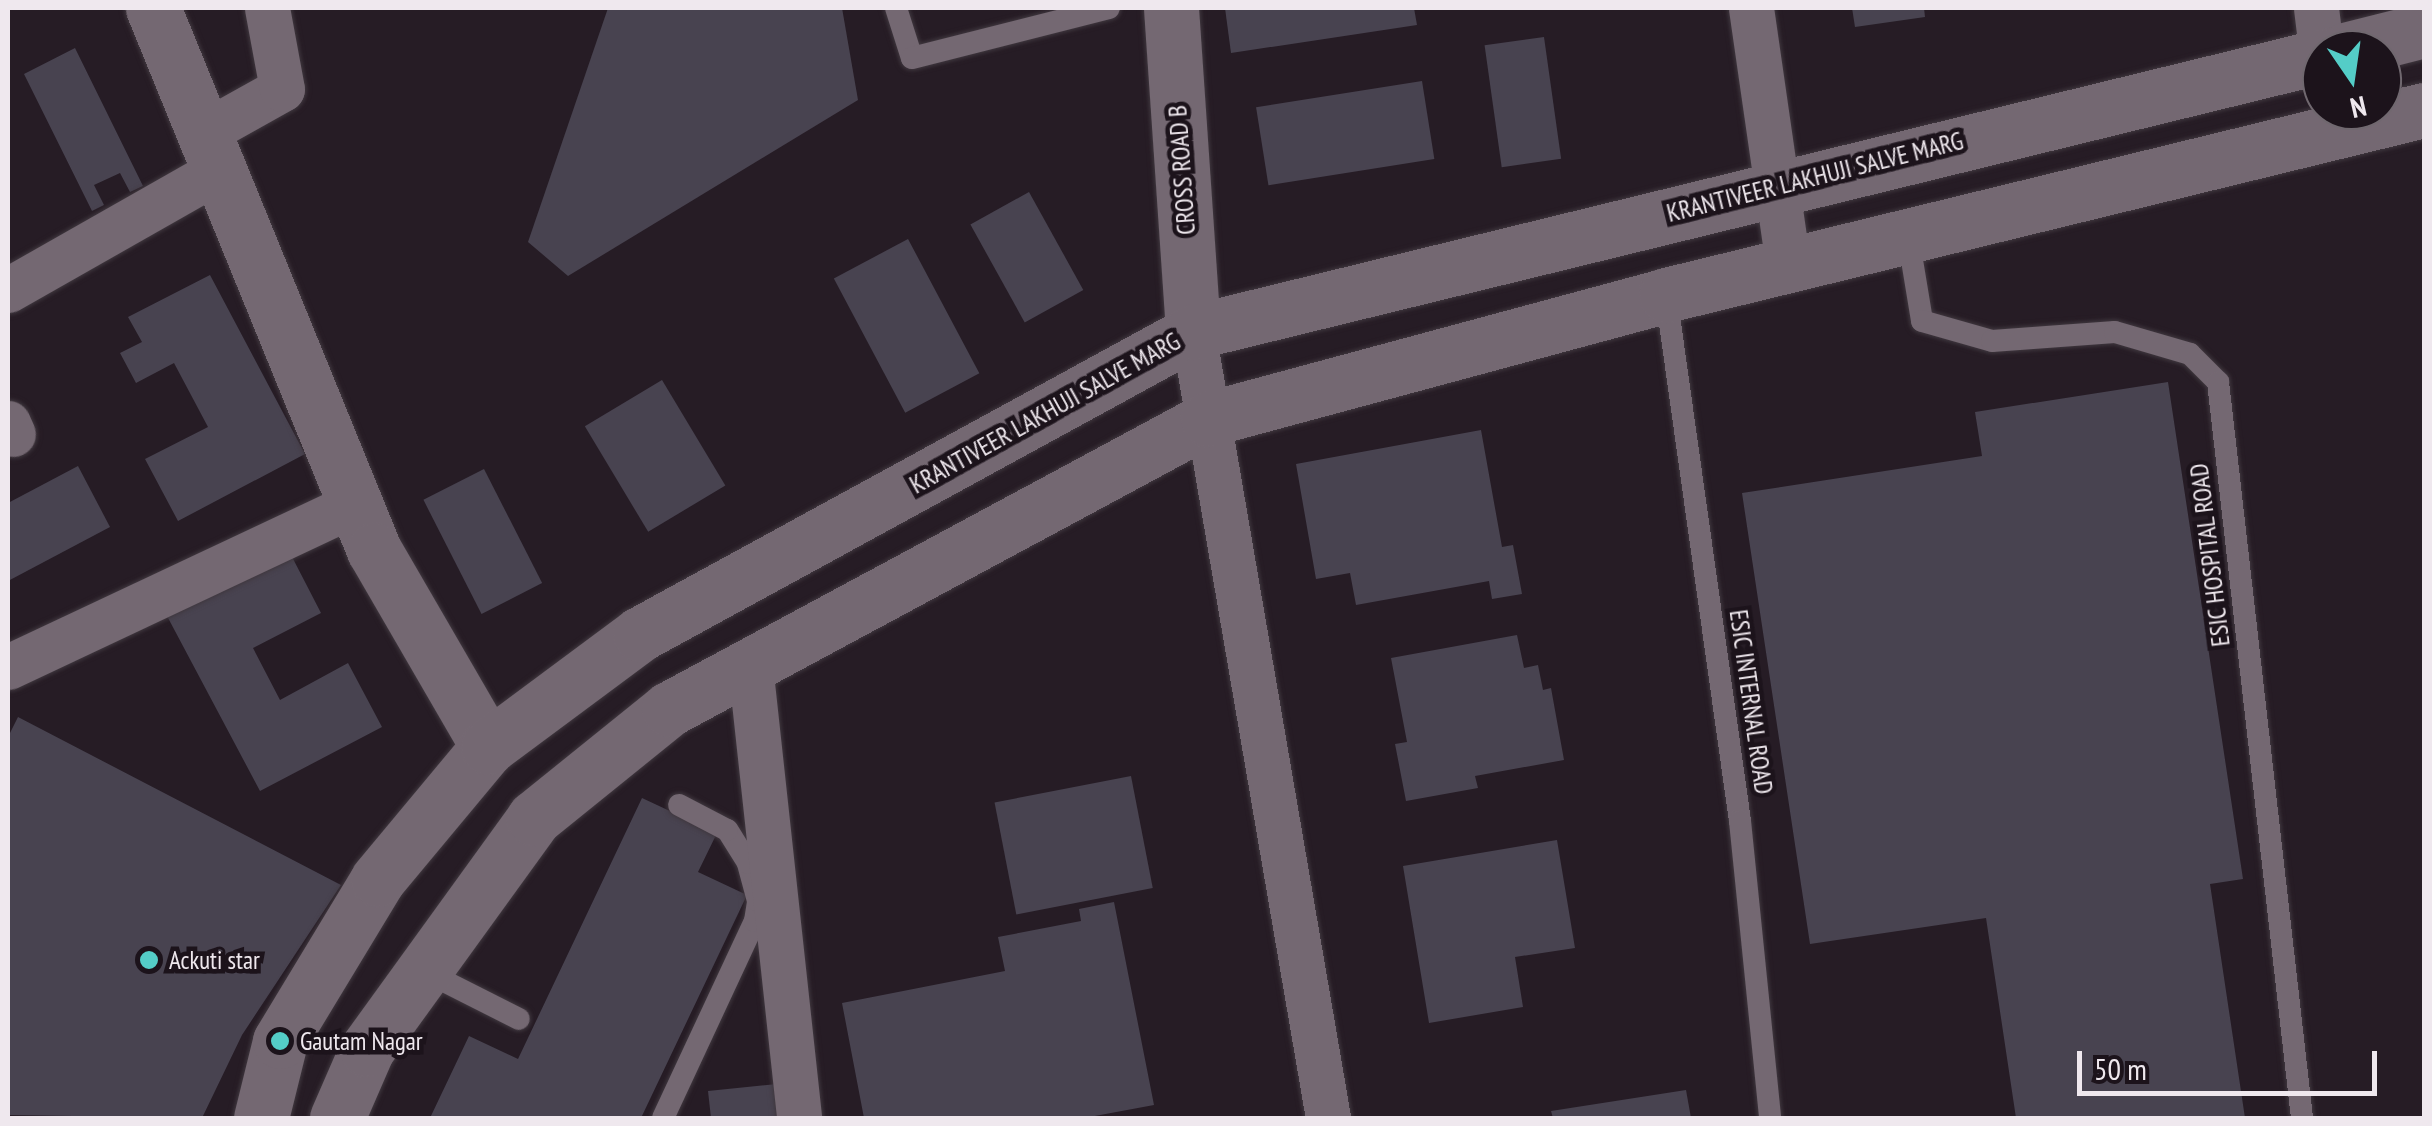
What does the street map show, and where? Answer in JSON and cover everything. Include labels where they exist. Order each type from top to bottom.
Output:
[{"type":"main road","points":[[153,8],[374,550],[488,747]]},
{"type":"main road","name":"CROSS ROAD B","points":[[1171,8],[1194,332]]},
{"type":"main road","name":"KRANTIVEER LAKHUJI SALVE MARG","points":[[262,1118],[280,1041],[378,879],[488,747],[640,634],[1194,332],[1777,185],[2302,61]]},
{"type":"main road","points":[[337,1118],[367,1049],[534,818],[670,709],[1208,420],[1666,295],[1908,236],[2302,129]]},
{"type":"street","points":[[8,290],[213,150],[282,89],[267,8]]},
{"type":"street","points":[[1751,8],[1788,265]]},
{"type":"street","points":[[1194,332],[1328,1118]]},
{"type":"street","points":[[8,667],[356,504]]},
{"type":"street","points":[[750,665],[799,1118]]},
{"type":"lane","points":[[896,8],[912,58],[1109,8]]},
{"type":"lane","name":"ESIC HOSPITAL ROAD","points":[[1908,236],[1922,321],[1992,341],[2115,332],[2190,354],[2218,382],[2302,1118]]},
{"type":"lane","name":"ESIC INTERNAL ROAD","points":[[1666,295],[1740,821],[1770,1118]]},
{"type":"lane","points":[[663,1118],[755,922],[758,901],[748,863],[726,830],[680,805]]},
{"type":"lane","points":[[423,971],[520,1019]]},
{"type":"building","points":[[608,8],[842,8],[858,100],[568,276],[528,242]]},
{"type":"building","points":[[1225,8],[1414,8],[1417,25],[1231,53]]},
{"type":"building","points":[[1852,8],[1924,8],[1925,17],[1855,27]]},
{"type":"building","points":[[1544,37],[1561,159],[1502,167],[1485,45]]},
{"type":"building","points":[[75,48],[143,186],[130,192],[120,173],[94,185],[104,205],[92,211],[24,74]]},
{"type":"building","points":[[1422,81],[1434,159],[1268,185],[1256,107]]},
{"type":"building","points":[[1029,192],[1083,290],[1025,322],[970,224]]},
{"type":"building","points":[[908,239],[979,373],[905,413],[834,278]]},
{"type":"building","points":[[210,275],[305,454],[178,521],[145,459],[208,427],[174,363],[136,383],[120,353],[142,342],[128,317]]},
{"type":"building","points":[[662,380],[725,485],[648,532],[585,426]]},
{"type":"building","points":[[2168,382],[2243,879],[2210,884],[2245,1118],[2016,1118],[1986,918],[1810,944],[1742,493],[1982,456],[1975,412]]},
{"type":"building","points":[[1481,430],[1502,547],[1513,545],[1522,594],[1492,599],[1489,581],[1356,605],[1350,573],[1316,579],[1296,464]]},
{"type":"building","points":[[78,466],[110,527],[8,581],[8,503]]},
{"type":"building","points":[[484,469],[542,583],[482,614],[423,500]]},
{"type":"building","points":[[289,551],[321,613],[253,648],[280,700],[348,663],[382,727],[260,791],[167,616]]},
{"type":"building","points":[[1517,635],[1524,668],[1538,665],[1543,690],[1551,688],[1564,760],[1475,776],[1478,788],[1406,801],[1395,744],[1407,742],[1391,658]]},
{"type":"building","name":"Ackuti star","points":[[18,717],[341,885],[242,1035],[202,1118],[8,1115],[8,737]]},
{"type":"building","points":[[1131,776],[1153,888],[1016,914],[995,803]]},
{"type":"building","points":[[642,798],[717,833],[698,872],[747,895],[641,1118],[430,1118],[469,1036],[518,1059]]},
{"type":"building","points":[[1557,840],[1575,948],[1515,957],[1523,1007],[1429,1023],[1403,866]]},
{"type":"building","points":[[1114,902],[1154,1105],[1084,1118],[864,1118],[842,1003],[1005,971],[998,937],[1081,921],[1079,909]]},
{"type":"building","points":[[777,1084],[781,1118],[711,1118],[708,1091]]},
{"type":"building","points":[[1686,1090],[1691,1118],[1553,1118],[1551,1111]]},
{"type":"place","name":"Ackuti star","points":[[149,960]]},
{"type":"place","name":"Gautam Nagar","points":[[280,1041]]}]
